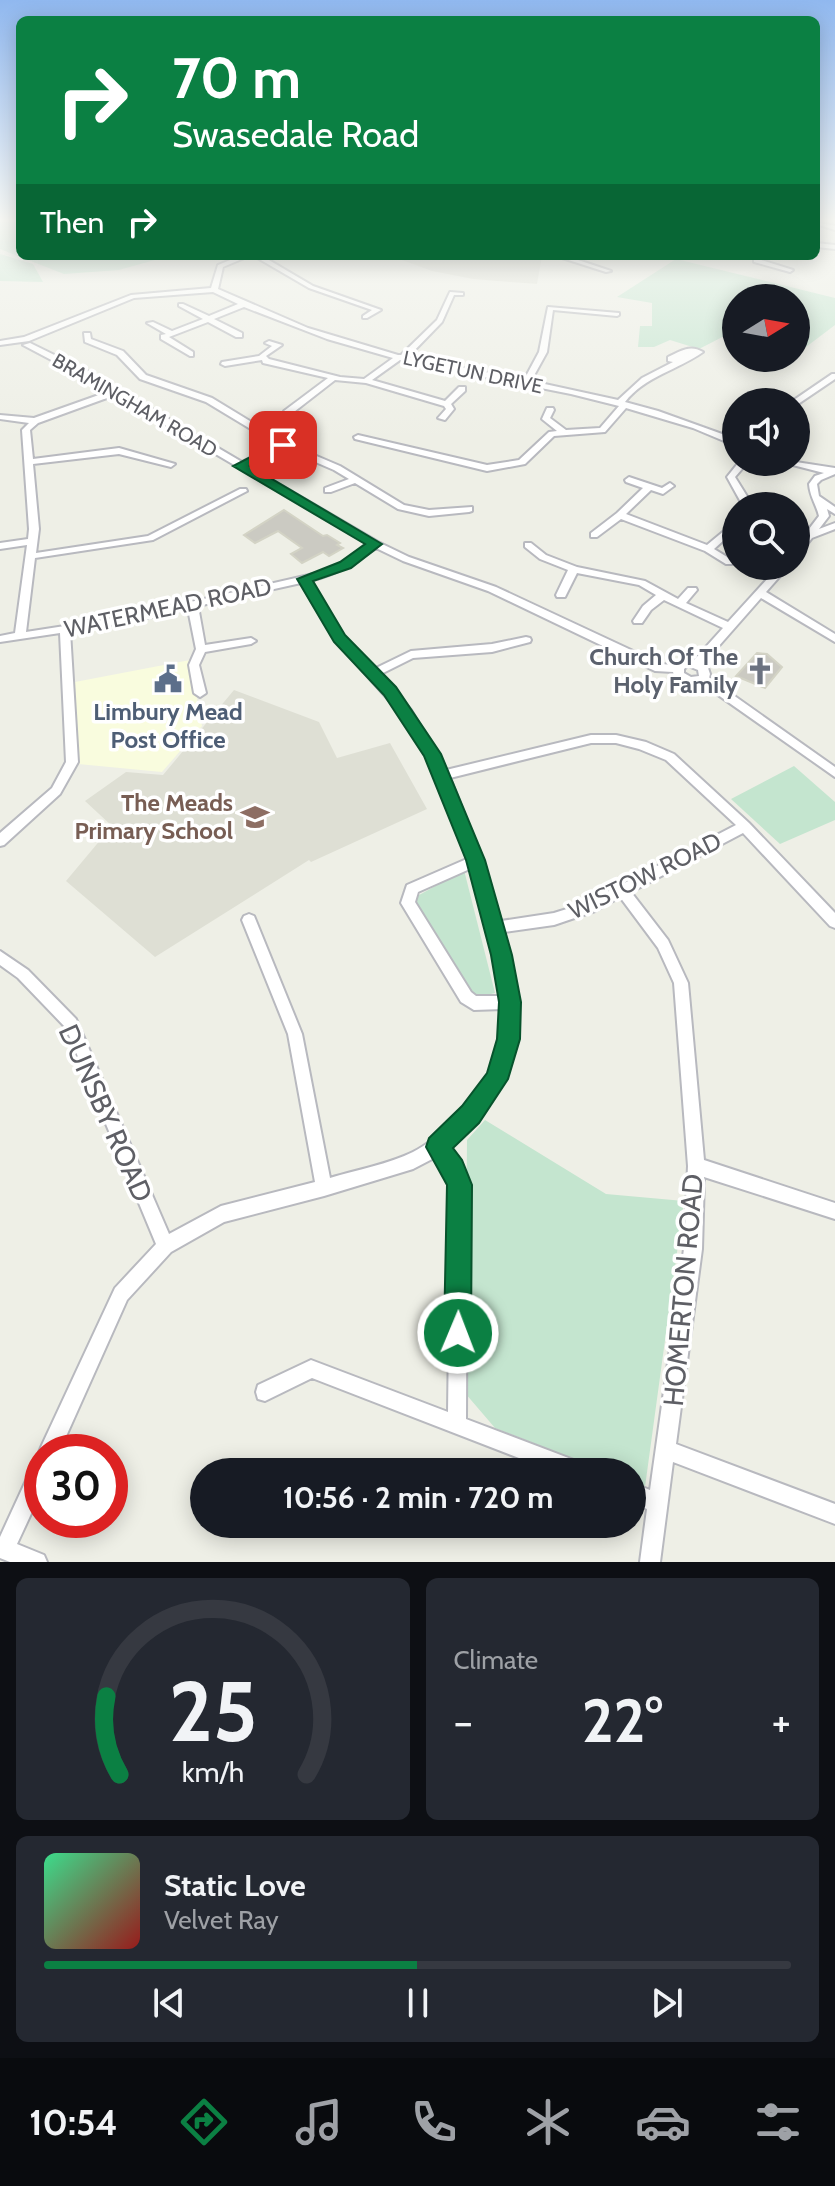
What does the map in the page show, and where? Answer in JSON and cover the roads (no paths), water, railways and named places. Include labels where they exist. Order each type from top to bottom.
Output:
[{"type":"street","points":[[0,343],[11,343],[15,347],[133,296],[148,295]]},
{"type":"street","name":"LYGETUN DRIVE","points":[[223,295],[310,331],[401,358],[622,404],[722,436]]},
{"type":"street","points":[[334,295],[378,310],[365,317]]},
{"type":"street","points":[[366,381],[401,358],[440,321],[451,295]]},
{"type":"street","points":[[181,305],[239,335]]},
{"type":"street","points":[[190,354],[164,337],[243,305]]},
{"type":"street","points":[[527,382],[543,352],[550,308],[617,314]]},
{"type":"street","points":[[151,323],[172,334]]},
{"type":"street","points":[[87,335],[88,340],[120,353],[143,377],[209,400],[283,445],[357,479],[401,507],[429,513],[469,509]]},
{"type":"street","name":"BRAMINGHAM ROAD","points":[[26,342],[375,544],[406,559],[492,589],[659,668],[677,669],[686,680],[703,679]]},
{"type":"street","points":[[262,358],[278,345],[269,343]]},
{"type":"street","points":[[225,364],[262,358],[334,377],[366,381],[447,404],[450,409],[442,418]]},
{"type":"street","points":[[358,437],[487,468],[522,462],[552,434],[602,430],[634,386],[680,363]]},
{"type":"street","points":[[810,392],[835,376]]},
{"type":"street","points":[[287,413],[334,377]]},
{"type":"street","points":[[447,404],[462,389]]},
{"type":"street","points":[[20,636],[33,541],[31,462],[26,430],[35,421],[115,392]]},
{"type":"street","points":[[196,409],[209,400]]},
{"type":"street","points":[[550,410],[546,419],[562,431]]},
{"type":"street","points":[[0,417],[35,421]]},
{"type":"street","points":[[240,466],[283,445]]},
{"type":"street","points":[[31,462],[119,451],[171,464]]},
{"type":"street","points":[[810,469],[835,471]]},
{"type":"street","points":[[813,492],[813,484],[818,478],[835,471]]},
{"type":"street","points":[[802,476],[820,502],[824,516],[811,535]]},
{"type":"street","points":[[328,490],[357,479]]},
{"type":"street","points":[[629,480],[647,489],[663,491],[670,486]]},
{"type":"street","points":[[594,535],[647,489]]},
{"type":"street","points":[[32,556],[150,538],[243,491]]},
{"type":"street","points":[[820,502],[835,511]]},
{"type":"street","points":[[620,515],[708,549],[722,558]]},
{"type":"street","points":[[811,535],[835,526]]},
{"type":"street","points":[[708,549],[722,536]]},
{"type":"street","points":[[0,546],[33,541]]},
{"type":"street","name":"WATERMEAD ROAD","points":[[0,639],[65,630],[304,579],[346,565],[375,544]]},
{"type":"street","points":[[528,545],[543,557],[574,569],[628,579],[730,627]]},
{"type":"street","points":[[561,595],[574,569]]},
{"type":"street","points":[[57,1434],[121,1294],[165,1246],[221,1214],[413,1161],[438,1147],[471,1115],[497,1079],[509,1039],[510,1002],[496,927],[476,860],[443,775],[407,713],[339,638],[304,579]]},
{"type":"street","points":[[697,664],[772,580]]},
{"type":"street","points":[[679,604],[692,590]]},
{"type":"street","points":[[760,593],[835,639]]},
{"type":"street","points":[[638,621],[647,608],[663,595]]},
{"type":"street","points":[[192,604],[201,649],[194,665],[200,693]]},
{"type":"street","points":[[0,841],[56,791],[72,762],[65,630]]},
{"type":"street","points":[[373,674],[411,655],[492,648],[526,640]]},
{"type":"street","points":[[201,649],[251,641]]},
{"type":"street","points":[[677,669],[683,663],[697,664],[705,671],[703,679],[835,773]]},
{"type":"street","points":[[443,775],[591,739],[616,739],[642,745],[670,757],[745,826],[835,922]]},
{"type":"street","name":"WISTOW ROAD","points":[[496,927],[554,919],[623,891],[745,826]]},
{"type":"street","points":[[476,860],[412,889],[408,903],[466,997],[474,1003],[510,1002]]},
{"type":"street","name":"HOMERTON ROAD","points":[[623,891],[663,944],[681,983],[696,1166],[693,1249],[650,1562]]},
{"type":"street","points":[[249,920],[295,1034],[324,1188]]},
{"type":"street","name":"DUNSBY ROAD","points":[[0,957],[23,974],[71,1024],[165,1246]]},
{"type":"street","points":[[438,1147],[454,1169],[459,1185],[457,1423]]},
{"type":"street","points":[[696,1166],[835,1211]]},
{"type":"street","points":[[265,1392],[311,1369],[545,1458]]},
{"type":"street","points":[[667,1450],[835,1514]]},
{"type":"street","points":[[646,1498],[658,1503]]},
{"type":"street","points":[[24,1505],[3,1548],[37,1562]]},
{"type":"place","name":"Church Of The Holy Family","points":[[760,671]]},
{"type":"place","name":"Limbury Mead Post Office","points":[[168,679]]},
{"type":"place","name":"The Meads Primary School","points":[[255,817]]}]
